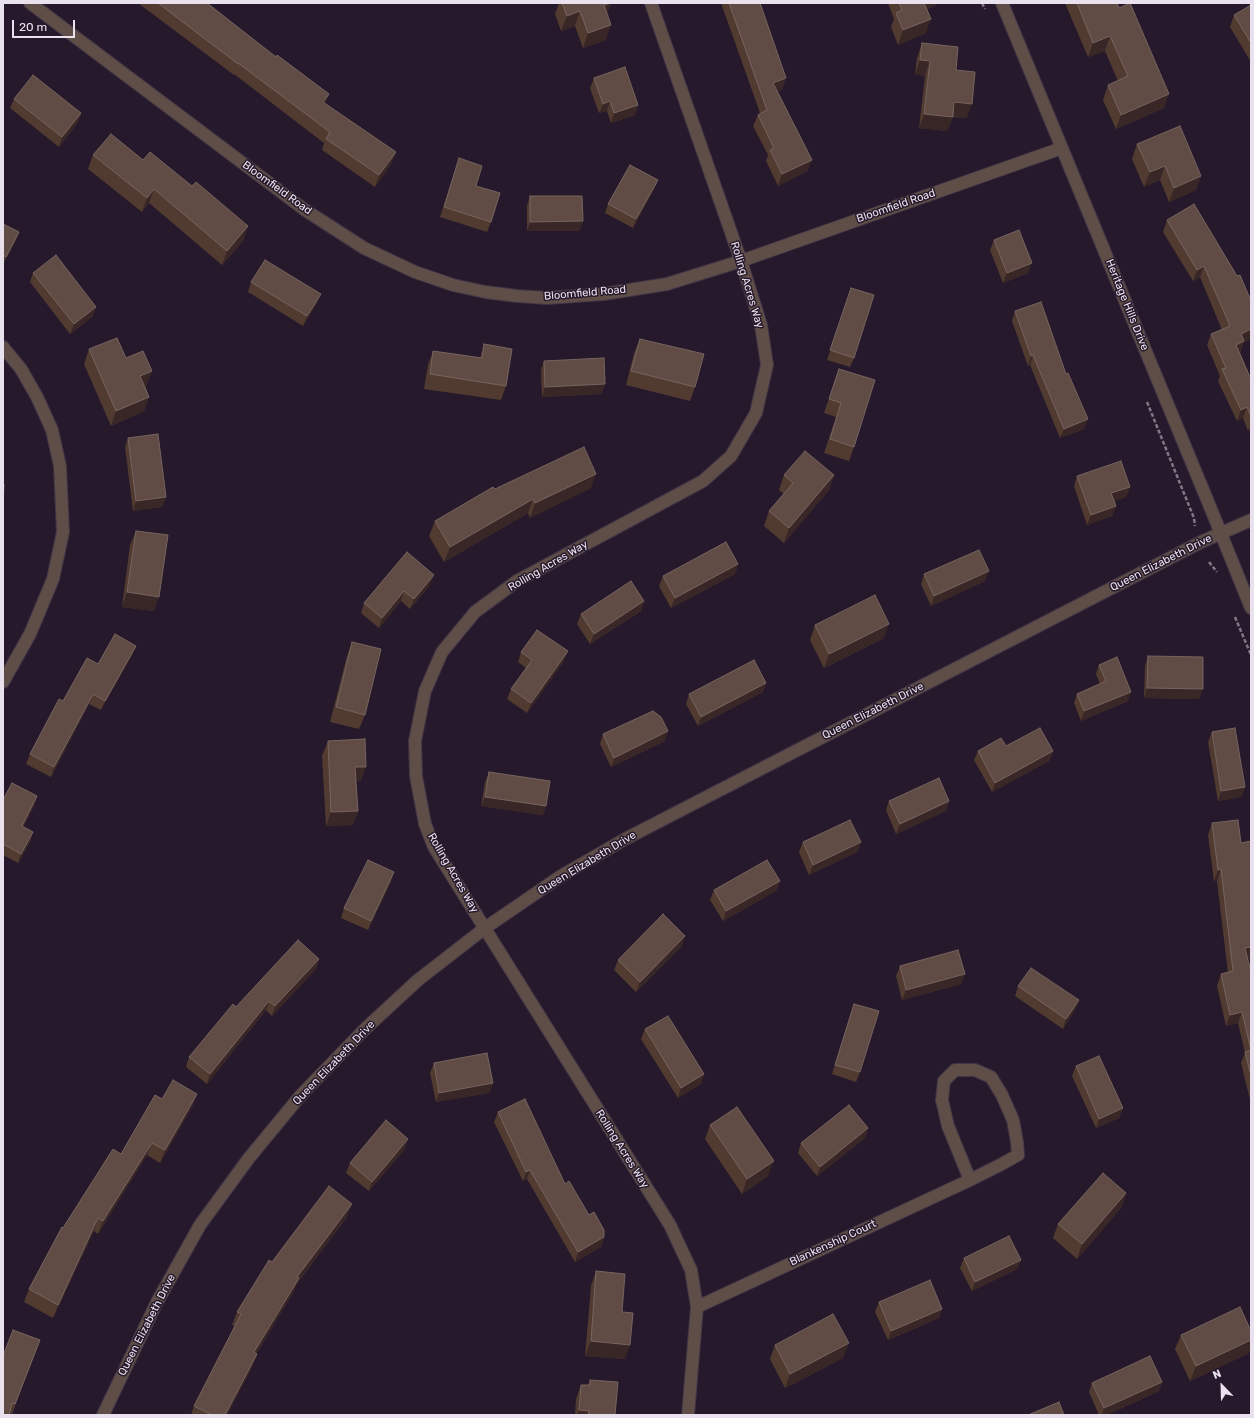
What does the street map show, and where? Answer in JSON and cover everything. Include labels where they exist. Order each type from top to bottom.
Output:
[{"type":"street","name":"Bloomfield Road","points":[[30,3],[305,210],[364,248],[415,272],[453,285],[485,292],[547,298],[604,294],[667,284],[741,261],[1062,148]]},
{"type":"street","name":"Rolling Acres Way","points":[[651,3],[741,261],[761,325],[767,365],[756,413],[731,456],[703,481],[517,581],[475,612],[442,652],[425,691],[415,741],[416,776],[425,824],[434,847],[670,1225],[691,1270],[697,1307],[688,1415]]},
{"type":"street","name":"Heritage Hills Drive","points":[[1002,3],[1251,608]]},
{"type":"street","points":[[3,347],[21,369],[37,397],[52,430],[60,466],[63,532],[53,579],[30,634],[3,682]]},
{"type":"street","name":"Queen Elizabeth Drive","points":[[103,1415],[157,1302],[200,1225],[249,1158],[301,1095],[366,1028],[418,980],[485,928],[561,876],[627,838],[1180,553],[1251,520]]},
{"type":"street","name":"Blankenship Court","points":[[697,1307],[970,1180],[1018,1155],[1013,1120],[1002,1095],[991,1077],[975,1070],[955,1070],[944,1081],[942,1100],[948,1126],[970,1180]]},
{"type":"building","points":[[158,3],[207,3],[276,57],[277,55],[329,94],[323,102],[396,152],[379,175],[326,139],[330,132]]},
{"type":"building","points":[[562,3],[611,3],[604,5],[611,25],[588,33],[580,11],[567,16]]},
{"type":"building","points":[[729,3],[760,3],[786,78],[773,83],[812,160],[782,174],[770,150],[774,148],[758,115],[767,110]]},
{"type":"building","points":[[899,3],[924,3],[931,19],[903,30],[896,13],[902,10]]},
{"type":"building","points":[[1077,3],[1117,3],[1119,8],[1130,3],[1169,94],[1121,115],[1108,85],[1128,76],[1110,36],[1093,43]]},
{"type":"building","points":[[1251,5],[1251,43],[1234,15]]},
{"type":"building","points":[[922,43],[958,47],[956,70],[975,72],[972,104],[954,102],[953,117],[924,114],[930,61],[920,60]]},
{"type":"building","points":[[625,67],[638,105],[614,113],[610,101],[603,104],[594,78]]},
{"type":"building","points":[[33,75],[81,113],[62,137],[14,99]]},
{"type":"building","points":[[1180,126],[1201,176],[1174,188],[1165,166],[1150,172],[1137,144]]},
{"type":"building","points":[[111,134],[143,160],[150,152],[192,186],[196,182],[248,226],[227,251],[154,189],[147,198],[93,155]]},
{"type":"building","points":[[459,158],[482,166],[476,186],[500,193],[491,222],[444,207]]},
{"type":"building","points":[[630,165],[658,180],[636,219],[608,204]]},
{"type":"building","points":[[530,196],[582,196],[583,221],[530,222]]},
{"type":"building","points":[[1194,204],[1237,276],[1240,275],[1251,301],[1251,329],[1241,334],[1244,341],[1236,345],[1251,377],[1251,416],[1247,407],[1241,410],[1222,369],[1226,368],[1211,334],[1230,326],[1204,266],[1197,270],[1167,220]]},
{"type":"building","points":[[3,224],[19,232],[6,257],[3,255]]},
{"type":"building","points":[[1019,230],[1032,263],[1007,273],[994,240]]},
{"type":"building","points":[[56,255],[96,307],[74,324],[33,273]]},
{"type":"building","points":[[265,260],[321,294],[307,316],[251,282]]},
{"type":"building","points":[[851,288],[874,295],[854,358],[830,350]]},
{"type":"building","points":[[1041,302],[1066,374],[1068,373],[1088,419],[1064,429],[1033,355],[1031,356],[1015,311]]},
{"type":"building","points":[[117,338],[126,358],[143,351],[152,371],[140,376],[149,397],[116,411],[89,349]]},
{"type":"building","points":[[640,339],[704,354],[695,387],[631,371]]},
{"type":"building","points":[[484,344],[512,349],[506,386],[430,374],[433,351],[482,358]]},
{"type":"building","points":[[604,358],[605,384],[545,387],[544,361]]},
{"type":"building","points":[[839,369],[875,380],[854,447],[830,439],[841,403],[829,399]]},
{"type":"building","points":[[158,434],[166,497],[136,501],[128,438]]},
{"type":"building","points":[[584,447],[596,474],[535,503],[533,499],[450,547],[435,521],[493,487],[495,489]]},
{"type":"building","points":[[805,451],[834,475],[789,528],[769,511],[793,483],[784,475]]},
{"type":"building","points":[[1121,461],[1130,487],[1111,493],[1116,506],[1091,515],[1077,476]]},
{"type":"building","points":[[3,483],[4,484],[3,510]]},
{"type":"building","points":[[136,531],[168,535],[159,597],[127,592]]},
{"type":"building","points":[[726,542],[738,564],[675,598],[663,576]]},
{"type":"building","points":[[979,550],[989,571],[934,596],[924,574]]},
{"type":"building","points":[[407,552],[434,575],[414,599],[404,591],[382,618],[364,603]]},
{"type":"building","points":[[631,581],[644,601],[594,634],[581,614]]},
{"type":"building","points":[[875,595],[889,624],[829,654],[815,625]]},
{"type":"building","points":[[537,630],[568,651],[531,703],[511,689],[532,660],[521,652]]},
{"type":"building","points":[[115,634],[136,646],[105,701],[93,694],[54,767],[30,754],[59,699],[63,701],[87,658],[98,664]]},
{"type":"building","points":[[352,642],[381,649],[365,715],[336,707]]},
{"type":"building","points":[[1148,656],[1203,657],[1203,689],[1147,688]]},
{"type":"building","points":[[1117,657],[1131,692],[1084,711],[1077,694],[1106,681],[1099,665]]},
{"type":"building","points":[[754,660],[766,683],[701,717],[689,694]]},
{"type":"building","points":[[653,711],[661,717],[668,731],[614,758],[603,734]]},
{"type":"building","points":[[1040,728],[1053,751],[995,783],[978,751],[1001,738],[1006,746]]},
{"type":"building","points":[[1235,728],[1245,787],[1221,791],[1212,732]]},
{"type":"building","points":[[365,739],[366,767],[355,767],[358,811],[331,812],[328,741]]},
{"type":"building","points":[[489,772],[550,781],[546,806],[485,797]]},
{"type":"building","points":[[939,778],[949,801],[900,824],[889,801]]},
{"type":"building","points":[[12,783],[37,796],[22,826],[33,832],[21,854],[3,844],[3,800]]},
{"type":"building","points":[[850,820],[861,842],[813,865],[803,842]]},
{"type":"building","points":[[1238,820],[1241,843],[1251,841],[1251,947],[1245,948],[1251,972],[1251,1050],[1242,1012],[1230,1015],[1221,974],[1233,971],[1221,869],[1218,870],[1212,823]]},
{"type":"building","points":[[368,860],[394,872],[371,921],[344,908]]},
{"type":"building","points":[[767,860],[780,881],[726,911],[714,890]]},
{"type":"building","points":[[663,914],[685,936],[640,982],[618,960]]},
{"type":"building","points":[[298,940],[319,959],[275,1006],[269,1001],[210,1074],[189,1057],[233,1004],[236,1007]]},
{"type":"building","points":[[958,950],[965,974],[906,990],[900,966]]},
{"type":"building","points":[[1031,968],[1079,1000],[1066,1019],[1018,986]]},
{"type":"building","points":[[854,1004],[879,1011],[860,1072],[835,1065]]},
{"type":"building","points":[[668,1016],[704,1074],[681,1088],[645,1029]]},
{"type":"building","points":[[1251,1050],[1251,1076],[1245,1052]]},
{"type":"building","points":[[487,1053],[493,1083],[439,1093],[434,1063]]},
{"type":"building","points":[[1099,1056],[1123,1108],[1099,1119],[1076,1066]]},
{"type":"building","points":[[173,1080],[197,1094],[165,1150],[152,1143],[103,1221],[98,1218],[58,1305],[29,1289],[62,1227],[63,1228],[113,1149],[121,1154],[155,1095],[162,1099]]},
{"type":"building","points":[[525,1099],[565,1184],[569,1181],[589,1215],[594,1212],[604,1230],[604,1237],[578,1252],[530,1170],[526,1172],[498,1112]]},
{"type":"building","points":[[849,1105],[868,1128],[820,1167],[801,1143]]},
{"type":"building","points":[[737,1107],[774,1161],[747,1179],[710,1125]]},
{"type":"building","points":[[386,1120],[408,1139],[372,1182],[350,1163]]},
{"type":"building","points":[[1103,1173],[1126,1193],[1082,1244],[1058,1224]]},
{"type":"building","points":[[329,1186],[352,1204],[297,1277],[299,1278],[254,1352],[257,1354],[225,1415],[212,1415],[194,1406],[241,1314],[237,1312],[269,1260],[272,1262]]},
{"type":"building","points":[[1009,1236],[1021,1260],[975,1282],[964,1258]]},
{"type":"building","points":[[596,1271],[625,1274],[622,1312],[633,1313],[630,1345],[591,1341]]},
{"type":"building","points":[[930,1280],[942,1309],[891,1331],[879,1302]]},
{"type":"building","points":[[1240,1307],[1251,1331],[1251,1340],[1196,1366],[1181,1335]]},
{"type":"building","points":[[833,1314],[849,1343],[790,1374],[775,1345]]},
{"type":"building","points":[[13,1330],[40,1340],[15,1404],[12,1403],[9,1415],[3,1415],[3,1356]]},
{"type":"building","points":[[1150,1356],[1162,1382],[1104,1408],[1092,1383]]},
{"type":"building","points":[[590,1380],[618,1382],[615,1415],[588,1415],[589,1411],[579,1410],[581,1385],[590,1385]]},
{"type":"building","points":[[1059,1402],[1064,1415],[1028,1415]]}]
